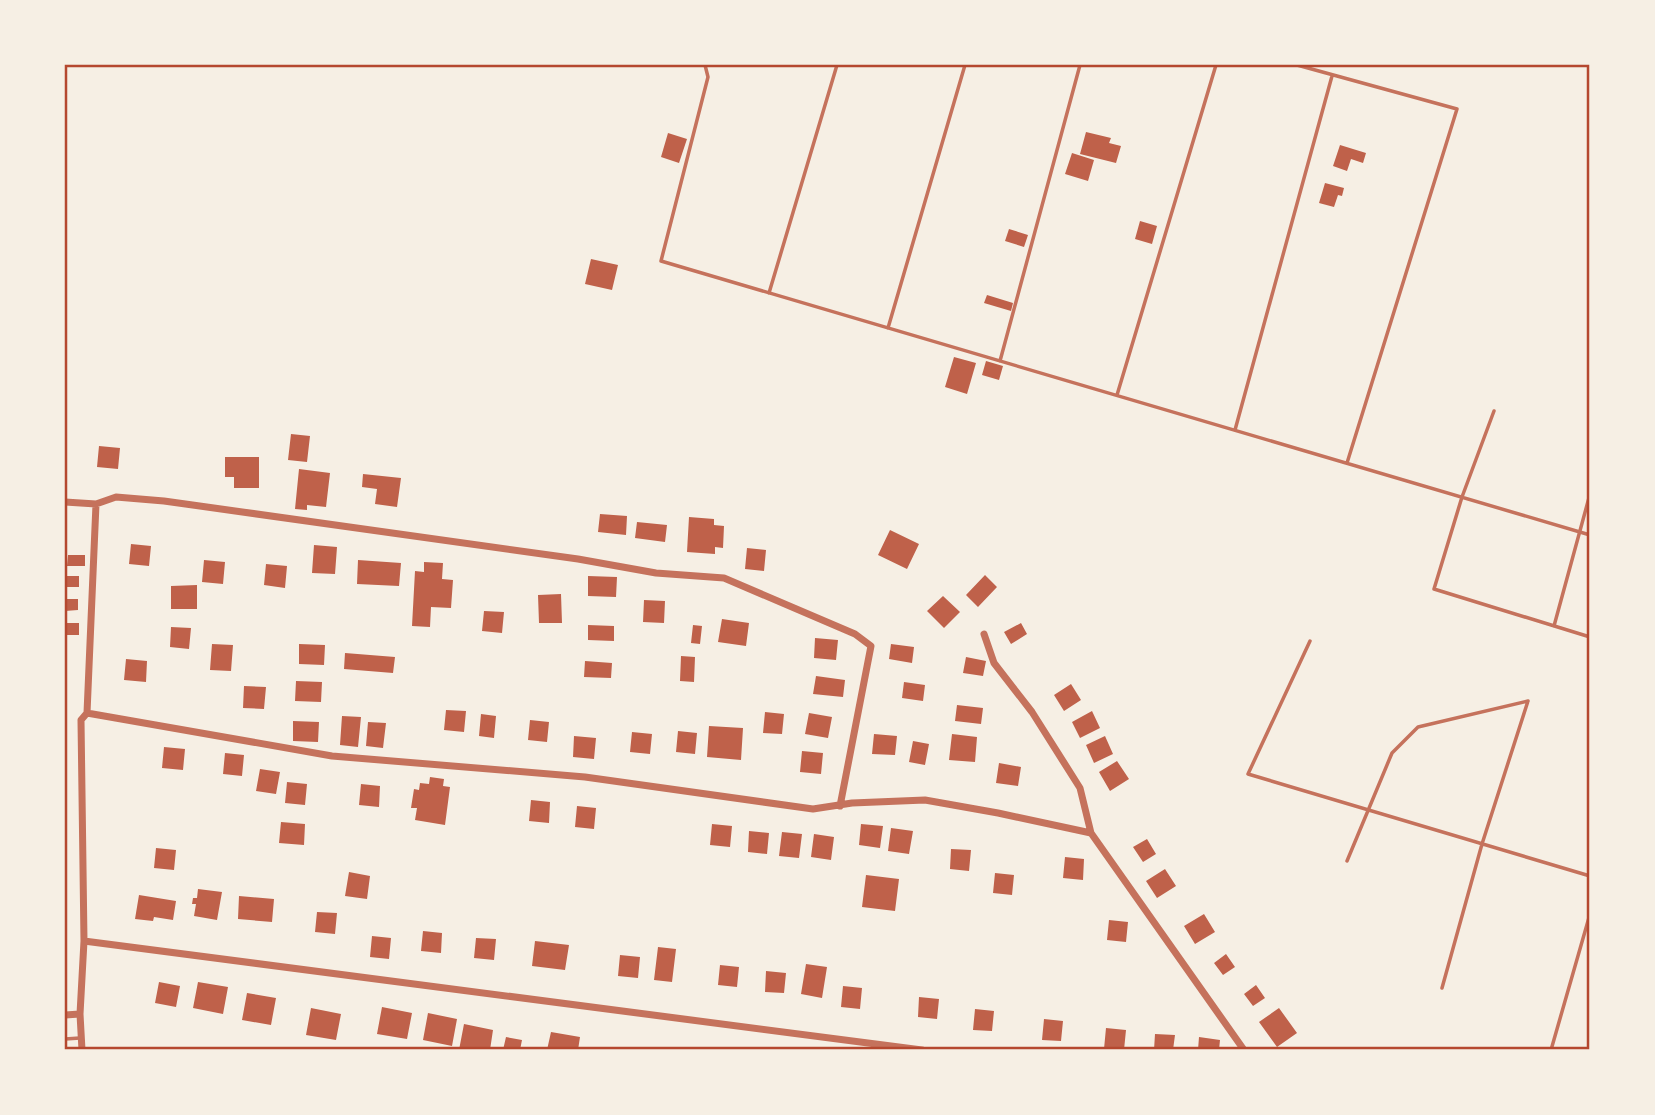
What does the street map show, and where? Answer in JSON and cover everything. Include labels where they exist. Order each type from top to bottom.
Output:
[{"type":"street","points":[[65,502],[96,504],[117,497],[164,501],[578,559],[656,573],[724,578],[855,634],[871,646],[840,806]]},
{"type":"street","points":[[82,1050],[80,1014],[84,942],[81,720],[87,713],[96,504]]},
{"type":"street","points":[[984,634],[994,663],[1032,712],[1080,788],[1091,833],[1244,1050]]},
{"type":"street","points":[[87,713],[332,756],[585,777],[813,809],[852,803],[925,800],[1091,833]]},
{"type":"street","points":[[84,942],[922,1050]]},
{"type":"street","points":[[65,1015],[80,1014]]},
{"type":"lane","points":[[705,65],[708,78],[661,261],[1590,535]]},
{"type":"lane","points":[[769,293],[837,65]]},
{"type":"lane","points":[[888,328],[965,65]]},
{"type":"lane","points":[[1000,361],[1080,65]]},
{"type":"lane","points":[[1117,396],[1216,65]]},
{"type":"lane","points":[[1297,65],[1457,109],[1347,463]]},
{"type":"lane","points":[[1235,430],[1332,76]]},
{"type":"lane","points":[[1494,411],[1462,497],[1434,589],[1590,638]]},
{"type":"lane","points":[[1555,626],[1590,494]]},
{"type":"lane","points":[[1310,641],[1248,774],[1590,876]]},
{"type":"lane","points":[[1347,862],[1392,753],[1418,727],[1528,701],[1482,844],[1442,988]]},
{"type":"lane","points":[[1551,1050],[1590,914]]},
{"type":"lane","points":[[65,1039],[82,1038]]},
{"type":"building","points":[[1086,132],[1111,138],[1109,143],[1121,146],[1116,163],[1080,154]]},
{"type":"building","points":[[668,133],[687,139],[679,163],[661,157]]},
{"type":"building","points":[[1340,145],[1366,153],[1363,163],[1351,159],[1347,171],[1333,166]]},
{"type":"building","points":[[1072,153],[1094,160],[1088,181],[1065,174]]},
{"type":"building","points":[[1325,183],[1344,188],[1334,207],[1319,203]]},
{"type":"building","points":[[1140,221],[1157,226],[1152,244],[1135,239]]},
{"type":"building","points":[[1009,229],[1028,235],[1024,247],[1005,241]]},
{"type":"building","points":[[591,259],[618,265],[612,290],[585,284]]},
{"type":"building","points":[[987,295],[1013,303],[1011,311],[984,303]]},
{"type":"building","points":[[954,357],[976,363],[967,394],[945,387]]},
{"type":"building","points":[[986,361],[1003,366],[999,380],[982,375]]},
{"type":"building","points":[[291,434],[310,436],[307,462],[288,460]]},
{"type":"building","points":[[99,446],[120,448],[118,469],[97,467]]},
{"type":"building","points":[[225,457],[259,457],[259,488],[234,488],[234,477],[225,477]]},
{"type":"building","points":[[299,469],[330,473],[326,507],[307,505],[307,510],[295,509]]},
{"type":"building","points":[[363,474],[401,478],[397,507],[375,504],[377,489],[362,487]]},
{"type":"building","points":[[600,514],[627,516],[626,535],[598,532]]},
{"type":"building","points":[[689,517],[714,519],[714,525],[724,526],[723,548],[715,547],[715,554],[687,552]]},
{"type":"building","points":[[637,522],[667,525],[665,542],[635,538]]},
{"type":"building","points":[[890,530],[919,544],[907,569],[878,555]]},
{"type":"building","points":[[131,544],[151,546],[149,566],[129,564]]},
{"type":"building","points":[[314,545],[337,547],[335,574],[312,573]]},
{"type":"building","points":[[747,548],[766,550],[764,571],[745,569]]},
{"type":"building","points":[[68,555],[85,555],[85,566],[67,566]]},
{"type":"building","points":[[204,560],[225,562],[223,584],[202,582]]},
{"type":"building","points":[[358,560],[401,563],[399,586],[357,584]]},
{"type":"building","points":[[424,562],[443,563],[442,579],[453,580],[451,608],[431,607],[430,627],[412,626],[415,571],[424,572]]},
{"type":"building","points":[[266,564],[287,566],[285,588],[264,585]]},
{"type":"building","points":[[985,575],[997,587],[978,607],[966,595]]},
{"type":"building","points":[[65,576],[79,576],[79,587],[65,587]]},
{"type":"building","points":[[588,576],[617,577],[616,597],[588,596]]},
{"type":"building","points":[[197,585],[197,609],[171,609],[171,586]]},
{"type":"building","points":[[561,594],[562,623],[539,623],[538,595]]},
{"type":"building","points":[[943,596],[960,612],[944,628],[927,611]]},
{"type":"building","points":[[65,599],[78,599],[78,610],[65,611]]},
{"type":"building","points":[[644,600],[665,601],[664,623],[643,622]]},
{"type":"building","points":[[484,611],[504,612],[502,633],[482,631]]},
{"type":"building","points":[[722,619],[749,623],[746,646],[718,642]]},
{"type":"building","points":[[65,623],[79,623],[79,635],[65,635]]},
{"type":"building","points":[[1021,623],[1027,634],[1011,644],[1004,632]]},
{"type":"building","points":[[588,625],[614,626],[614,641],[588,640]]},
{"type":"building","points":[[693,625],[702,626],[700,644],[691,643]]},
{"type":"building","points":[[171,627],[191,628],[189,649],[170,647]]},
{"type":"building","points":[[815,638],[838,640],[836,660],[814,658]]},
{"type":"building","points":[[212,644],[233,645],[231,671],[210,670]]},
{"type":"building","points":[[299,644],[325,645],[324,665],[299,664]]},
{"type":"building","points":[[891,644],[914,647],[912,663],[889,659]]},
{"type":"building","points":[[345,653],[395,657],[393,673],[344,669]]},
{"type":"building","points":[[681,656],[695,657],[694,682],[680,681]]},
{"type":"building","points":[[966,657],[986,661],[983,676],[963,673]]},
{"type":"building","points":[[126,659],[147,661],[146,682],[124,680]]},
{"type":"building","points":[[585,661],[612,663],[611,678],[584,677]]},
{"type":"building","points":[[816,676],[845,680],[843,697],[813,694]]},
{"type":"building","points":[[296,681],[322,682],[321,702],[295,701]]},
{"type":"building","points":[[904,682],[925,685],[923,701],[902,698]]},
{"type":"building","points":[[1071,684],[1081,700],[1064,711],[1054,695]]},
{"type":"building","points":[[244,686],[266,687],[264,709],[243,708]]},
{"type":"building","points":[[957,705],[983,708],[981,724],[955,721]]},
{"type":"building","points":[[446,710],[466,711],[464,732],[444,730]]},
{"type":"building","points":[[1092,711],[1100,728],[1080,738],[1072,722]]},
{"type":"building","points":[[765,712],[784,714],[782,734],[763,733]]},
{"type":"building","points":[[809,713],[832,717],[828,738],[805,734]]},
{"type":"building","points":[[481,714],[496,716],[494,738],[479,736]]},
{"type":"building","points":[[342,716],[361,717],[358,747],[340,745]]},
{"type":"building","points":[[530,720],[549,722],[547,742],[528,740]]},
{"type":"building","points":[[293,721],[319,722],[318,742],[293,741]]},
{"type":"building","points":[[368,722],[386,723],[383,748],[366,746]]},
{"type":"building","points":[[709,726],[743,728],[741,760],[707,757]]},
{"type":"building","points":[[678,731],[697,733],[695,754],[676,752]]},
{"type":"building","points":[[632,732],[652,734],[650,754],[630,752]]},
{"type":"building","points":[[874,734],[897,736],[895,755],[872,754]]},
{"type":"building","points":[[952,734],[977,737],[975,762],[949,760]]},
{"type":"building","points":[[574,736],[596,738],[594,759],[573,757]]},
{"type":"building","points":[[1105,736],[1113,754],[1094,763],[1086,745]]},
{"type":"building","points":[[913,741],[929,744],[925,765],[909,762]]},
{"type":"building","points":[[164,747],[185,749],[183,770],[162,768]]},
{"type":"building","points":[[802,751],[823,753],[821,774],[800,772]]},
{"type":"building","points":[[225,753],[244,755],[242,776],[223,774]]},
{"type":"building","points":[[1117,761],[1129,779],[1110,791],[1099,772]]},
{"type":"building","points":[[999,763],[1021,767],[1018,786],[996,783]]},
{"type":"building","points":[[260,769],[280,772],[276,794],[256,791]]},
{"type":"building","points":[[430,777],[444,779],[443,786],[450,787],[445,825],[415,820],[417,808],[411,808],[414,789],[419,790],[420,783],[429,784]]},
{"type":"building","points":[[287,782],[307,784],[305,805],[285,803]]},
{"type":"building","points":[[361,784],[380,786],[379,807],[359,805]]},
{"type":"building","points":[[531,800],[550,802],[549,823],[529,821]]},
{"type":"building","points":[[577,806],[596,808],[594,829],[575,827]]},
{"type":"building","points":[[281,822],[305,824],[304,845],[279,843]]},
{"type":"building","points":[[712,824],[732,826],[730,847],[710,845]]},
{"type":"building","points":[[861,824],[883,826],[880,848],[859,845]]},
{"type":"building","points":[[891,828],[913,831],[909,854],[888,851]]},
{"type":"building","points":[[749,831],[769,833],[767,854],[748,852]]},
{"type":"building","points":[[782,832],[802,834],[799,858],[779,856]]},
{"type":"building","points":[[814,834],[834,837],[831,860],[811,857]]},
{"type":"building","points":[[1147,839],[1156,854],[1143,862],[1133,847]]},
{"type":"building","points":[[156,848],[176,850],[174,870],[154,868]]},
{"type":"building","points":[[951,849],[971,850],[969,871],[950,869]]},
{"type":"building","points":[[1065,857],[1084,859],[1083,880],[1063,878]]},
{"type":"building","points":[[1165,869],[1176,886],[1157,898],[1146,881]]},
{"type":"building","points":[[349,872],[370,876],[367,899],[345,896]]},
{"type":"building","points":[[995,873],[1014,875],[1012,895],[993,893]]},
{"type":"building","points":[[866,875],[899,879],[895,911],[862,907]]},
{"type":"building","points":[[198,889],[222,892],[217,920],[194,916],[196,904],[192,904],[193,898],[197,898]]},
{"type":"building","points":[[139,895],[176,901],[173,920],[154,917],[153,921],[135,919]]},
{"type":"building","points":[[239,896],[274,899],[272,922],[238,919]]},
{"type":"building","points":[[317,912],[337,913],[335,934],[315,932]]},
{"type":"building","points":[[1204,914],[1215,932],[1195,944],[1184,926]]},
{"type":"building","points":[[1109,920],[1128,922],[1126,942],[1107,940]]},
{"type":"building","points":[[423,931],[442,933],[441,953],[421,951]]},
{"type":"building","points":[[372,936],[391,938],[389,959],[370,957]]},
{"type":"building","points":[[476,938],[496,939],[494,960],[474,958]]},
{"type":"building","points":[[535,941],[569,945],[565,970],[532,966]]},
{"type":"building","points":[[658,947],[676,949],[672,982],[654,980]]},
{"type":"building","points":[[1226,954],[1235,967],[1223,975],[1214,963]]},
{"type":"building","points":[[620,955],[640,957],[638,978],[618,976]]},
{"type":"building","points":[[806,964],[827,967],[822,998],[801,994]]},
{"type":"building","points":[[720,965],[739,967],[737,987],[718,985]]},
{"type":"building","points":[[766,971],[786,973],[784,993],[765,992]]},
{"type":"building","points":[[159,982],[180,986],[176,1007],[155,1003]]},
{"type":"building","points":[[198,982],[228,987],[223,1014],[193,1008]]},
{"type":"building","points":[[1256,985],[1265,998],[1253,1006],[1244,994]]},
{"type":"building","points":[[843,986],[862,988],[860,1009],[841,1007]]},
{"type":"building","points":[[247,993],[276,998],[271,1025],[242,1020]]},
{"type":"building","points":[[919,997],[939,999],[937,1019],[918,1017]]},
{"type":"building","points":[[382,1007],[412,1013],[407,1039],[377,1034]]},
{"type":"building","points":[[311,1008],[341,1014],[336,1040],[306,1035]]},
{"type":"building","points":[[1279,1008],[1297,1033],[1277,1047],[1259,1022]]},
{"type":"building","points":[[975,1009],[994,1011],[992,1031],[973,1030]]},
{"type":"building","points":[[428,1013],[457,1019],[452,1046],[423,1040]]},
{"type":"building","points":[[1044,1019],[1063,1021],[1061,1041],[1042,1040]]},
{"type":"building","points":[[464,1024],[493,1030],[490,1050],[459,1050]]},
{"type":"building","points":[[1106,1028],[1126,1030],[1124,1050],[1104,1049]]},
{"type":"building","points":[[551,1032],[580,1037],[578,1050],[547,1050]]},
{"type":"building","points":[[1155,1034],[1175,1035],[1173,1050],[1154,1050]]},
{"type":"building","points":[[506,1037],[522,1040],[520,1050],[503,1050]]},
{"type":"building","points":[[1199,1037],[1220,1040],[1219,1050],[1198,1050]]}]
